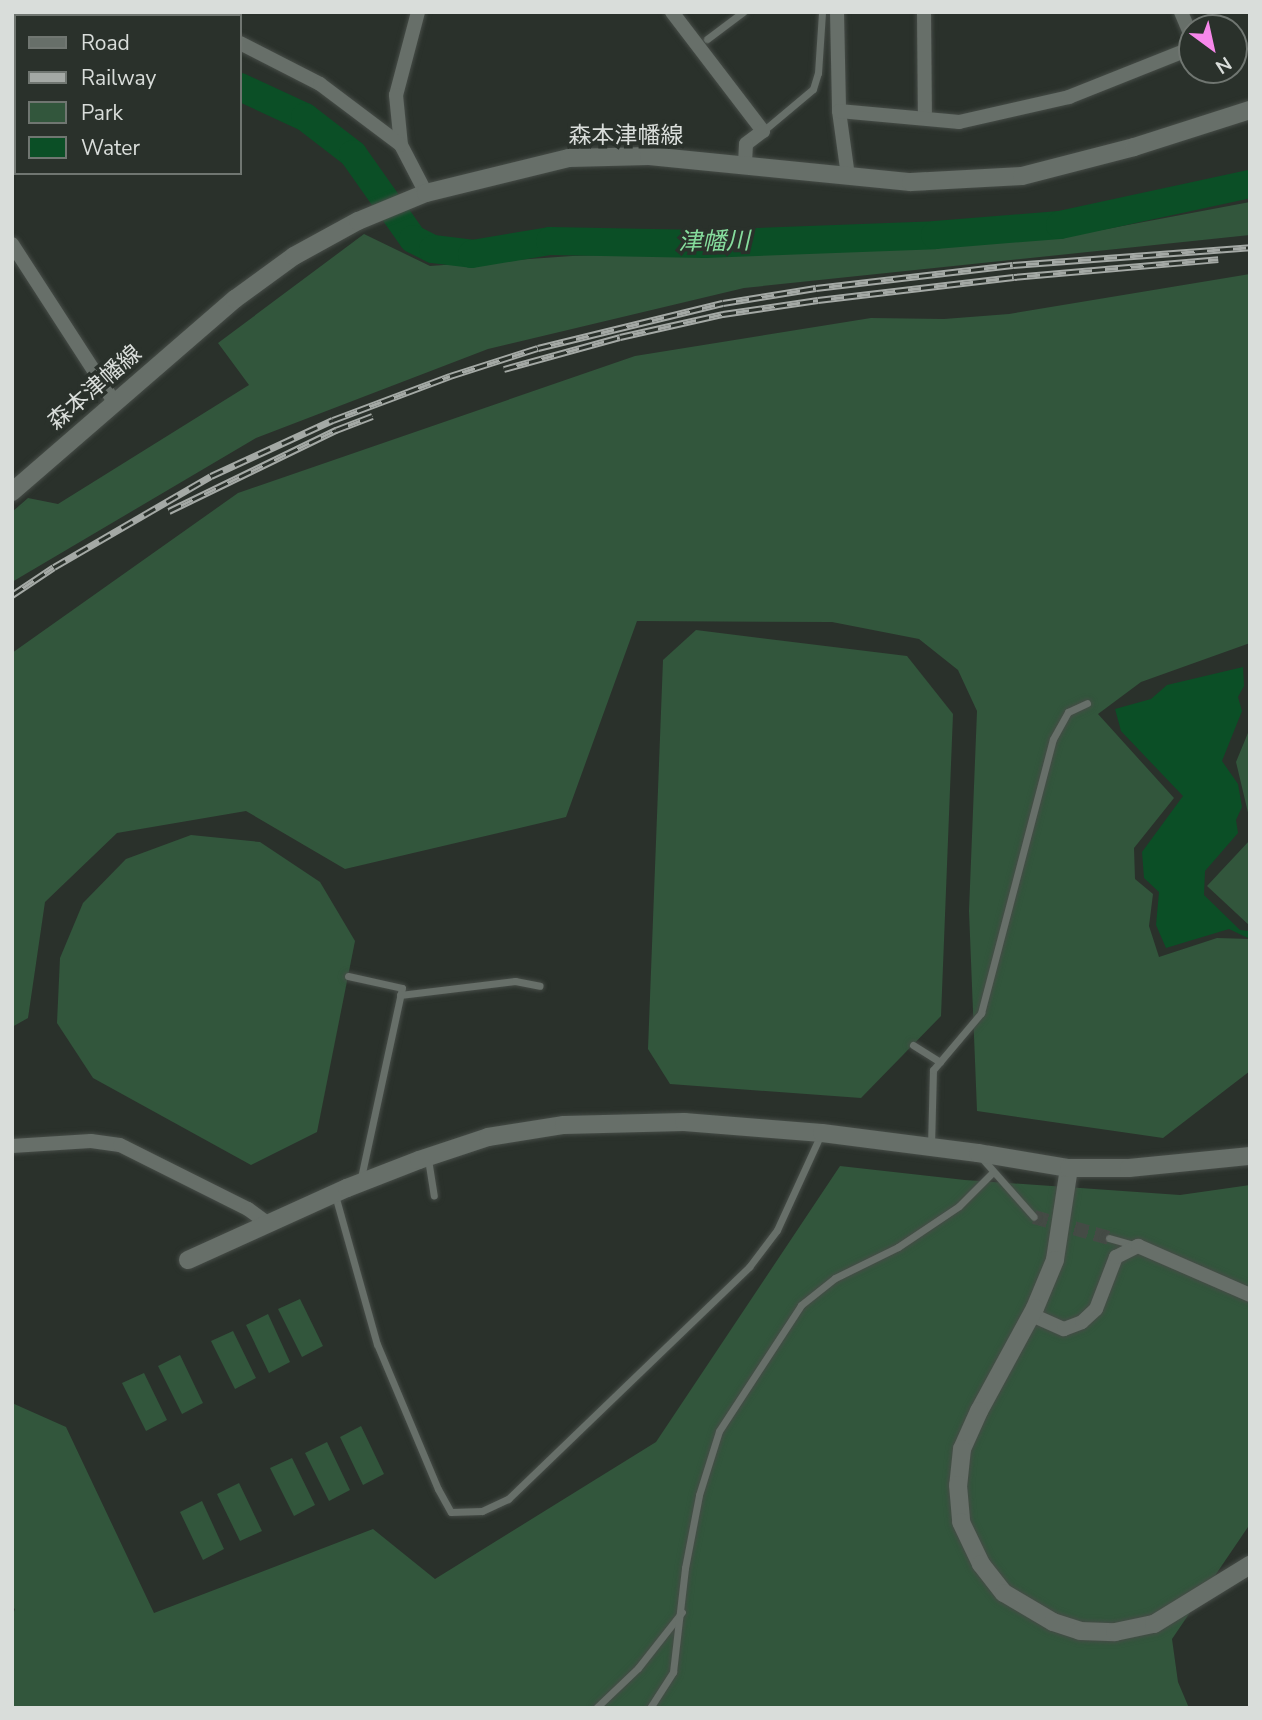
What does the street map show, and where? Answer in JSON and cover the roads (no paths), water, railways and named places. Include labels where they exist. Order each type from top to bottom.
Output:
[{"type":"street","points":[[418,12],[396,95],[401,145],[425,193]]},
{"type":"street","points":[[672,12],[763,131],[746,144],[745,166]]},
{"type":"street","points":[[837,12],[839,111],[848,176]]},
{"type":"street","points":[[924,12],[925,118]]},
{"type":"street","points":[[242,44],[320,84],[401,145]]},
{"type":"street","points":[[839,111],[959,122],[1069,97],[1178,54]]},
{"type":"street","name":"森本津幡線","points":[[12,492],[236,299],[294,256],[358,221],[425,193],[569,158],[649,156],[911,182],[1023,176],[1134,147],[1250,110]]},
{"type":"street","points":[[12,244],[115,403]]},
{"type":"street","points":[[188,1260],[267,1223],[427,1157],[488,1137],[564,1125],[684,1122],[822,1133],[1069,1168],[1129,1168],[1250,1156]]},
{"type":"street","points":[[12,1146],[91,1141],[120,1145],[248,1209],[267,1223]]},
{"type":"street","points":[[1069,1168],[1055,1260],[1032,1315],[979,1411],[962,1448],[958,1485],[961,1521],[981,1564],[1004,1593],[1053,1622],[1080,1631],[1115,1632],[1154,1623],[1250,1565]]},
{"type":"street","points":[[1032,1315],[1064,1329],[1082,1322],[1096,1309],[1116,1257],[1138,1246],[1250,1296]]},
{"type":"lane","points":[[707,39],[743,12]]},
{"type":"lane","points":[[763,131],[813,89],[818,73],[822,12]]},
{"type":"lane","points":[[930,1147],[933,1070],[981,1013],[1053,739],[1068,712],[1087,703]]},
{"type":"lane","points":[[348,976],[401,988],[360,1183]]},
{"type":"lane","points":[[400,995],[515,981],[540,986]]},
{"type":"lane","points":[[913,1045],[940,1062]]},
{"type":"lane","points":[[335,1194],[377,1344],[438,1489],[451,1511],[482,1511],[508,1499],[749,1268],[777,1230],[822,1133]]},
{"type":"lane","points":[[978,1153],[1034,1217]]},
{"type":"lane","points":[[427,1157],[434,1196]]},
{"type":"lane","points":[[650,1708],[673,1672],[685,1568],[699,1495],[719,1431],[801,1305],[835,1278],[898,1247],[959,1206],[993,1172]]},
{"type":"lane","points":[[1109,1238],[1138,1246]]},
{"type":"lane","points":[[596,1708],[638,1668],[682,1611]]},
{"type":"water","points":[[1243,667],[1244,686],[1238,697],[1242,711],[1222,761],[1238,784],[1242,807],[1236,820],[1238,833],[1205,871],[1204,895],[1240,930],[1250,931],[1250,939],[1229,929],[1166,948],[1156,925],[1159,892],[1144,878],[1142,852],[1183,796],[1121,731],[1115,709],[1151,699],[1167,685]]},
{"type":"waterway","name":"津幡川","points":[[77,12],[81,14]]},
{"type":"waterway","name":"津幡川","points":[[242,88],[305,117],[353,154],[413,239],[433,249],[472,254],[550,241],[705,244],[935,235],[1060,225],[1250,184]]},
{"type":"tunnel","points":[[1034,1217],[1109,1238]]},
{"type":"railway","points":[[12,595],[54,567],[211,476],[333,420],[450,376],[538,348],[723,303],[816,288],[1013,265],[1250,247]]},
{"type":"railway","points":[[504,369],[620,337],[723,314],[1014,277],[1218,259]]},
{"type":"railway","points":[[169,511],[336,430],[372,416]]}]
